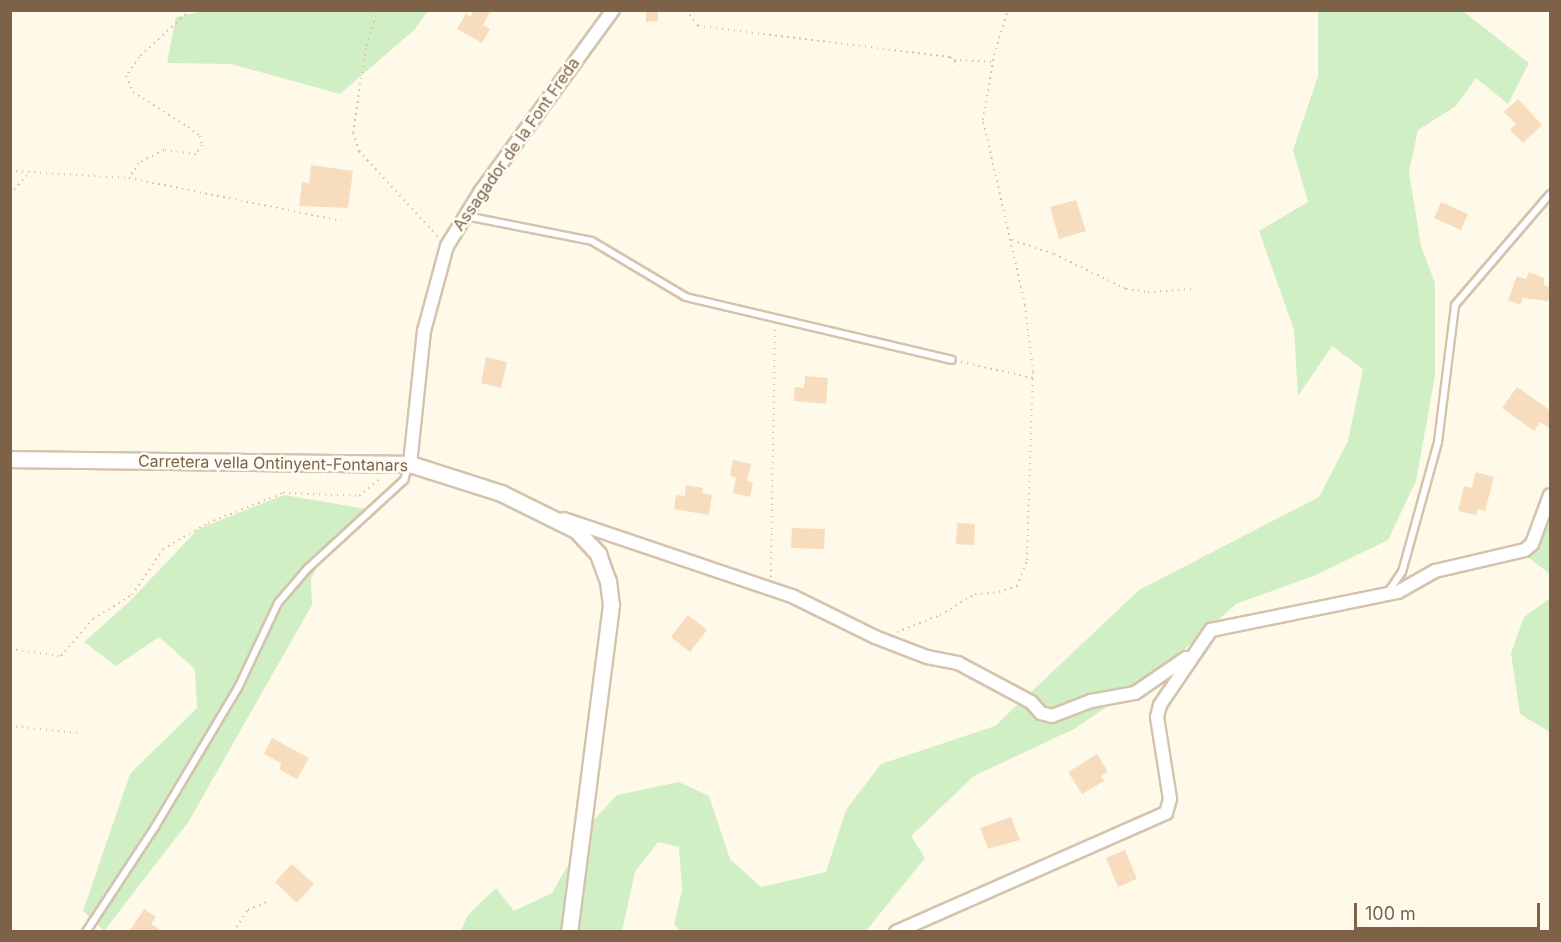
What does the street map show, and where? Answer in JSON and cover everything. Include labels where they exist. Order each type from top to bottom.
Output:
[{"type":"street","name":"Assagador de la Font Freda","points":[[410,464],[424,331],[447,246],[465,216],[613,10]]},
{"type":"street","name":"Carretera vella Ontinyent-Fontanars","points":[[10,459],[410,464],[491,489],[556,518],[576,530],[598,554],[608,581],[611,605],[569,932]]},
{"type":"street","points":[[904,930],[1166,813],[1170,799],[1158,717],[1160,705],[1204,636],[1219,625],[1384,595],[1435,571],[1524,550],[1532,544],[1551,495]]},
{"type":"street","points":[[556,518],[772,589],[816,606],[875,637],[927,657],[958,663],[1031,702],[1041,713],[1052,716],[1091,701],[1135,693],[1192,654]]},
{"type":"lane","points":[[1384,595],[1402,572],[1438,442],[1455,305],[1551,194]]},
{"type":"lane","points":[[465,216],[592,241],[686,297],[952,360]]},
{"type":"lane","points":[[86,932],[155,827],[238,688],[278,603],[307,569],[398,486],[410,464]]},
{"type":"path","points":[[129,178],[139,163],[164,150],[196,154],[202,145],[194,132],[133,92],[126,76],[139,57],[190,10]]},
{"type":"path","points":[[378,10],[366,48],[354,133],[359,151],[447,246]]},
{"type":"path","points":[[686,10],[698,26],[826,39],[953,60],[993,63]]},
{"type":"path","points":[[875,637],[940,615],[975,594],[999,592],[1017,586],[1023,577],[1031,512],[1033,378],[1025,305],[983,120],[993,63],[1008,10]]},
{"type":"path","points":[[953,60],[959,65]]},
{"type":"path","points":[[10,171],[27,175],[48,171],[129,178],[342,221]]},
{"type":"path","points":[[10,194],[27,175]]},
{"type":"path","points":[[1012,240],[1044,249],[1126,288],[1148,292],[1193,289]]},
{"type":"path","points":[[772,589],[776,317]]},
{"type":"path","points":[[952,360],[1033,378]]},
{"type":"path","points":[[10,649],[61,656],[93,619],[132,595],[163,549],[208,523],[283,493],[359,496],[394,464]]},
{"type":"path","points":[[10,726],[80,733]]},
{"type":"path","points":[[233,932],[248,910],[267,902]]},
{"type":"green space","points":[[209,10],[428,11],[414,30],[340,94],[231,64],[167,63],[176,17]]},
{"type":"green space","points":[[1318,11],[1463,11],[1529,63],[1508,104],[1476,78],[1456,106],[1418,130],[1409,172],[1421,246],[1435,283],[1435,376],[1416,481],[1388,540],[1316,575],[1236,604],[1161,670],[1074,729],[974,776],[911,836],[925,858],[866,931],[680,931],[674,925],[682,890],[679,847],[658,842],[635,872],[622,931],[460,932],[468,915],[496,888],[514,911],[552,893],[593,821],[617,795],[679,782],[709,796],[730,859],[761,887],[826,872],[846,810],[881,764],[995,726],[1139,590],[1319,497],[1348,441],[1363,369],[1332,346],[1298,396],[1294,330],[1259,231],[1308,202],[1293,150],[1318,76]]},
{"type":"green space","points":[[284,495],[373,510],[329,543],[311,579],[312,605],[189,821],[104,931],[83,911],[130,774],[197,708],[195,669],[159,637],[116,666],[84,642],[130,601],[198,529]]},
{"type":"green space","points":[[1550,519],[1550,574],[1525,555]]},
{"type":"green space","points":[[1550,598],[1550,732],[1520,714],[1511,653],[1524,617]]},
{"type":"building","points":[[474,10],[491,10],[483,25],[490,29],[482,43],[457,29],[466,14],[471,17]]},
{"type":"building","points":[[646,10],[658,10],[658,21],[646,22]]},
{"type":"building","points":[[1518,99],[1542,125],[1523,143],[1510,130],[1516,124],[1504,112]]},
{"type":"building","points":[[311,165],[353,171],[348,208],[299,206],[302,182],[309,183]]},
{"type":"building","points":[[1076,200],[1086,231],[1059,239],[1050,207]]},
{"type":"building","points":[[1441,202],[1468,214],[1461,230],[1434,218]]},
{"type":"building","points":[[1529,272],[1544,278],[1544,285],[1551,288],[1548,301],[1523,298],[1520,305],[1508,300],[1517,276],[1526,279]]},
{"type":"building","points":[[486,357],[507,362],[501,388],[481,383]]},
{"type":"building","points":[[805,376],[828,378],[826,404],[794,401],[795,387],[804,388]]},
{"type":"building","points":[[1517,387],[1551,411],[1551,429],[1540,422],[1534,431],[1502,408]]},
{"type":"building","points":[[733,460],[751,464],[747,481],[753,483],[750,497],[733,493],[736,478],[730,475]]},
{"type":"building","points":[[1476,472],[1494,477],[1485,511],[1478,509],[1476,515],[1458,511],[1464,486],[1472,488]]},
{"type":"building","points":[[686,485],[703,488],[702,493],[712,495],[709,515],[674,509],[676,495],[685,496]]},
{"type":"building","points":[[957,523],[975,524],[974,545],[956,544]]},
{"type":"building","points":[[792,528],[825,529],[824,549],[791,548]]},
{"type":"building","points":[[688,615],[707,630],[690,652],[671,637]]},
{"type":"building","points":[[272,738],[309,758],[297,779],[280,770],[281,763],[264,754]]},
{"type":"building","points":[[1097,754],[1108,772],[1101,776],[1104,781],[1082,794],[1068,772]]},
{"type":"building","points":[[1011,817],[1020,840],[988,849],[980,828]]},
{"type":"building","points":[[1125,850],[1137,879],[1118,887],[1106,858]]},
{"type":"building","points":[[292,864],[314,884],[297,903],[275,882]]},
{"type":"building","points":[[144,909],[156,917],[151,924],[163,932],[129,932]]}]
